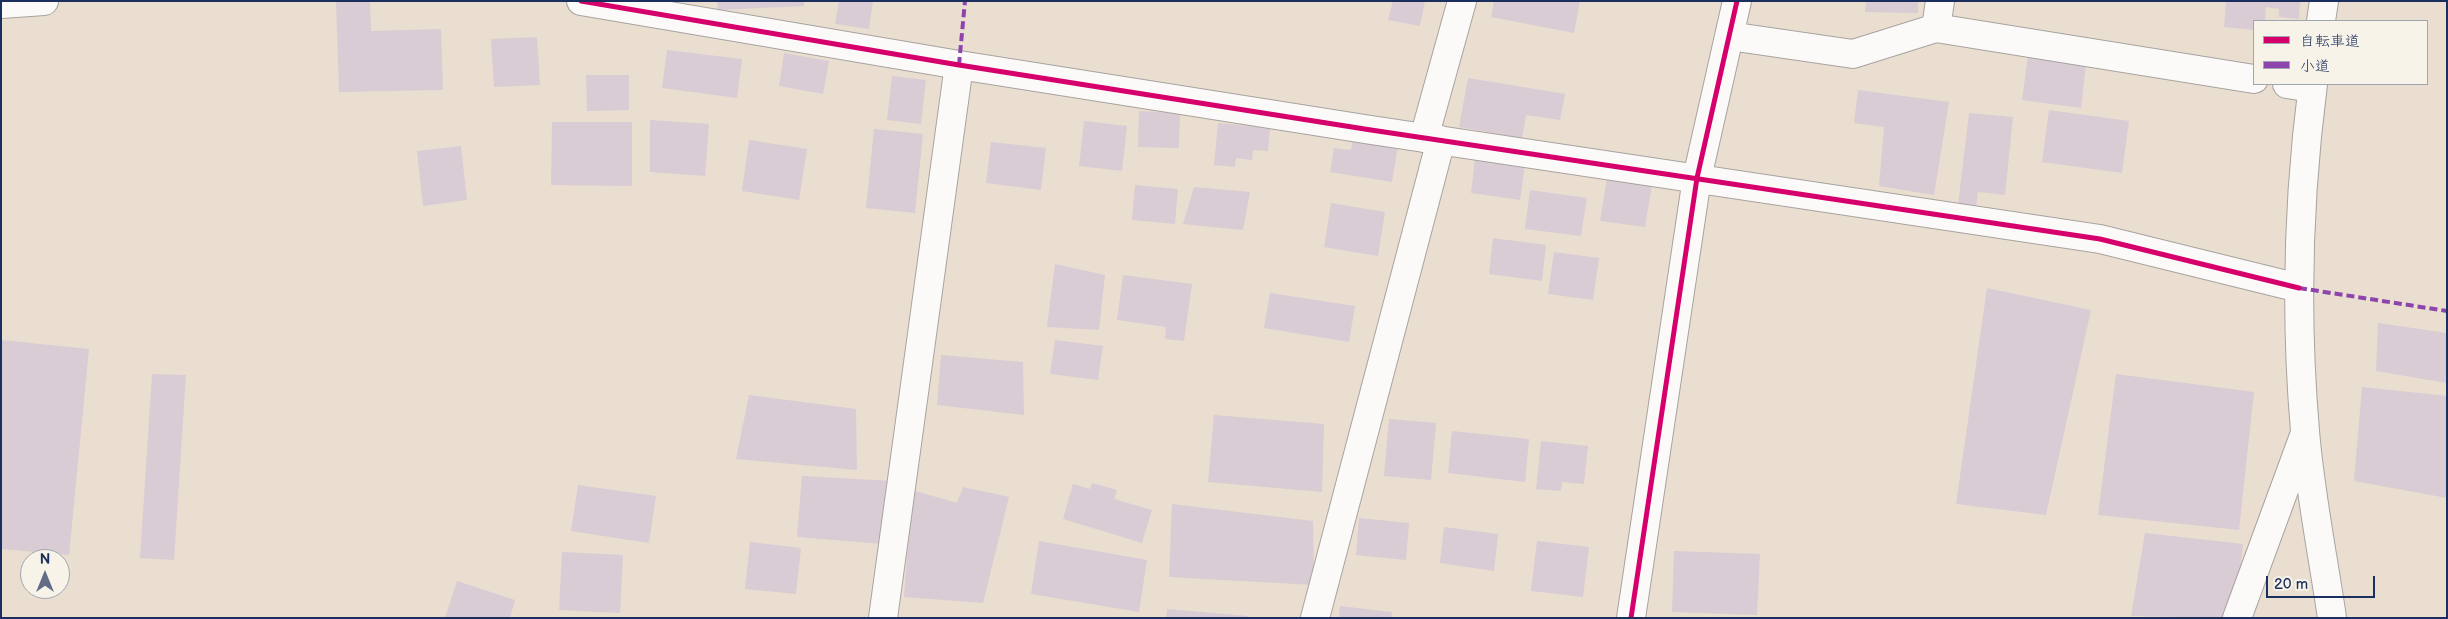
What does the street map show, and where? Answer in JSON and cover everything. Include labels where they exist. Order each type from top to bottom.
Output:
[{"type":"street","points":[[1,4],[44,1]]},
{"type":"street","points":[[581,1],[959,66],[2100,239],[2299,288]]},
{"type":"street","points":[[1315,618],[1432,139],[1462,1]]},
{"type":"street","points":[[1631,618],[1697,178],[1737,1]]},
{"type":"street","points":[[1936,28],[1940,1]]},
{"type":"street","points":[[2321,20],[2324,1]]},
{"type":"street","points":[[1729,36],[1853,54],[1936,28],[2253,79]]},
{"type":"street","points":[[883,618],[959,66]]},
{"type":"street","points":[[2304,85],[2304,156],[2299,288],[2300,358],[2305,433],[2332,618]]},
{"type":"street","points":[[2237,618],[2305,433]]},
{"type":"building","points":[[336,1],[370,1],[371,31],[441,29],[443,90],[339,92]]},
{"type":"building","points":[[717,1],[804,1],[804,6],[718,10]]},
{"type":"building","points":[[839,1],[873,1],[869,29],[835,24]]},
{"type":"building","points":[[1393,1],[1425,1],[1420,26],[1388,20]]},
{"type":"building","points":[[1494,1],[1580,1],[1574,33],[1491,17]]},
{"type":"building","points":[[1866,1],[1918,1],[1918,13],[1865,12]]},
{"type":"building","points":[[2226,1],[2300,1],[2299,19],[2279,17],[2279,9],[2266,7],[2265,20],[2253,20],[2253,30],[2224,27]]},
{"type":"building","points":[[537,37],[540,85],[494,87],[491,39]]},
{"type":"building","points":[[667,50],[742,59],[737,98],[662,88]]},
{"type":"building","points":[[784,53],[829,61],[823,94],[779,86]]},
{"type":"building","points":[[2028,56],[2086,64],[2081,108],[2022,100]]},
{"type":"building","points":[[586,75],[629,75],[629,110],[587,111]]},
{"type":"building","points":[[892,76],[926,80],[921,124],[887,120]]},
{"type":"building","points":[[1468,78],[1565,94],[1560,120],[1526,115],[1522,138],[1459,127]]},
{"type":"building","points":[[1858,90],[1949,102],[1934,195],[1879,186],[1884,127],[1854,123]]},
{"type":"building","points":[[2049,110],[2129,121],[2122,173],[2042,162]]},
{"type":"building","points":[[1139,111],[1180,113],[1179,148],[1138,147]]},
{"type":"building","points":[[1969,113],[2013,117],[2005,195],[1978,192],[1976,207],[1958,205]]},
{"type":"building","points":[[650,120],[709,124],[705,176],[650,172]]},
{"type":"building","points":[[1084,121],[1127,126],[1122,171],[1079,166]]},
{"type":"building","points":[[552,122],[632,122],[632,186],[551,185]]},
{"type":"building","points":[[1218,123],[1270,128],[1268,151],[1253,150],[1252,160],[1236,158],[1235,167],[1214,165]]},
{"type":"building","points":[[874,129],[923,134],[915,213],[866,208]]},
{"type":"building","points":[[1354,133],[1399,140],[1392,182],[1330,172],[1334,148],[1351,150]]},
{"type":"building","points":[[749,140],[807,149],[799,200],[742,191]]},
{"type":"building","points":[[991,142],[1046,148],[1041,190],[986,183]]},
{"type":"building","points":[[461,146],[467,200],[423,206],[417,151]]},
{"type":"building","points":[[1475,158],[1525,165],[1520,200],[1471,193]]},
{"type":"building","points":[[1607,178],[1652,185],[1645,227],[1600,221]]},
{"type":"building","points":[[1135,185],[1178,189],[1175,224],[1132,220]]},
{"type":"building","points":[[1194,187],[1250,192],[1243,230],[1183,224]]},
{"type":"building","points":[[1530,190],[1587,198],[1581,236],[1525,229]]},
{"type":"building","points":[[1331,203],[1385,212],[1378,256],[1324,247]]},
{"type":"building","points":[[1493,238],[1546,245],[1542,281],[1489,274]]},
{"type":"building","points":[[1554,252],[1599,258],[1593,300],[1548,294]]},
{"type":"building","points":[[1055,264],[1105,275],[1099,330],[1047,327]]},
{"type":"building","points":[[1123,275],[1192,284],[1184,341],[1165,339],[1166,327],[1117,320]]},
{"type":"building","points":[[1987,288],[2091,310],[2046,515],[1956,504]]},
{"type":"building","points":[[1270,293],[1355,306],[1349,342],[1264,328]]},
{"type":"building","points":[[2378,323],[2447,333],[2447,383],[2376,371]]},
{"type":"building","points":[[1,340],[89,349],[70,549],[20,549],[20,551],[1,549]]},
{"type":"building","points":[[1055,340],[1103,346],[1098,380],[1050,374]]},
{"type":"building","points":[[941,355],[1023,362],[1024,415],[937,405]]},
{"type":"building","points":[[152,374],[186,375],[174,560],[140,558]]},
{"type":"building","points":[[2116,374],[2254,392],[2239,530],[2098,515]]},
{"type":"building","points":[[2362,387],[2447,396],[2447,498],[2354,481]]},
{"type":"building","points":[[749,395],[856,409],[857,470],[736,459]]},
{"type":"building","points":[[1214,415],[1324,424],[1322,492],[1208,482]]},
{"type":"building","points":[[1389,419],[1436,423],[1431,480],[1384,476]]},
{"type":"building","points":[[1452,431],[1529,439],[1525,482],[1448,473]]},
{"type":"building","points":[[1541,441],[1588,446],[1584,484],[1562,482],[1561,491],[1536,489]]},
{"type":"building","points":[[802,476],[892,481],[883,544],[797,537]]},
{"type":"building","points":[[1092,483],[1117,490],[1114,499],[1152,510],[1142,543],[1063,519],[1073,484],[1090,489]]},
{"type":"building","points":[[578,485],[656,496],[649,543],[571,531]]},
{"type":"building","points":[[963,487],[1009,497],[983,603],[904,597],[912,490],[957,503]]},
{"type":"building","points":[[1172,504],[1313,521],[1314,585],[1169,577]]},
{"type":"building","points":[[1359,518],[1409,523],[1406,560],[1356,555]]},
{"type":"building","points":[[1444,527],[1498,534],[1494,571],[1440,563]]},
{"type":"building","points":[[2145,533],[2243,544],[2235,618],[2131,616]]},
{"type":"building","points":[[1039,541],[1147,560],[1139,612],[1031,594]]},
{"type":"building","points":[[1537,541],[1589,547],[1583,597],[1531,591]]},
{"type":"building","points":[[750,542],[801,548],[796,594],[745,589]]},
{"type":"building","points":[[1674,551],[1760,554],[1757,615],[1672,612]]},
{"type":"building","points":[[562,552],[623,555],[620,613],[559,610]]},
{"type":"building","points":[[457,581],[515,600],[510,618],[445,618]]},
{"type":"building","points":[[1340,606],[1392,612],[1391,618],[1339,618]]},
{"type":"building","points":[[1167,609],[1248,616],[1248,618],[1166,618]]},
{"type":"marked path","points":[[959,65],[965,1]]},
{"type":"marked path","points":[[2299,288],[2447,311]]},
{"type":"cycle path","points":[[581,1],[959,65],[1371,130],[2100,239],[2299,288]]},
{"type":"cycle path","points":[[1631,618],[1697,178],[1737,1]]}]
